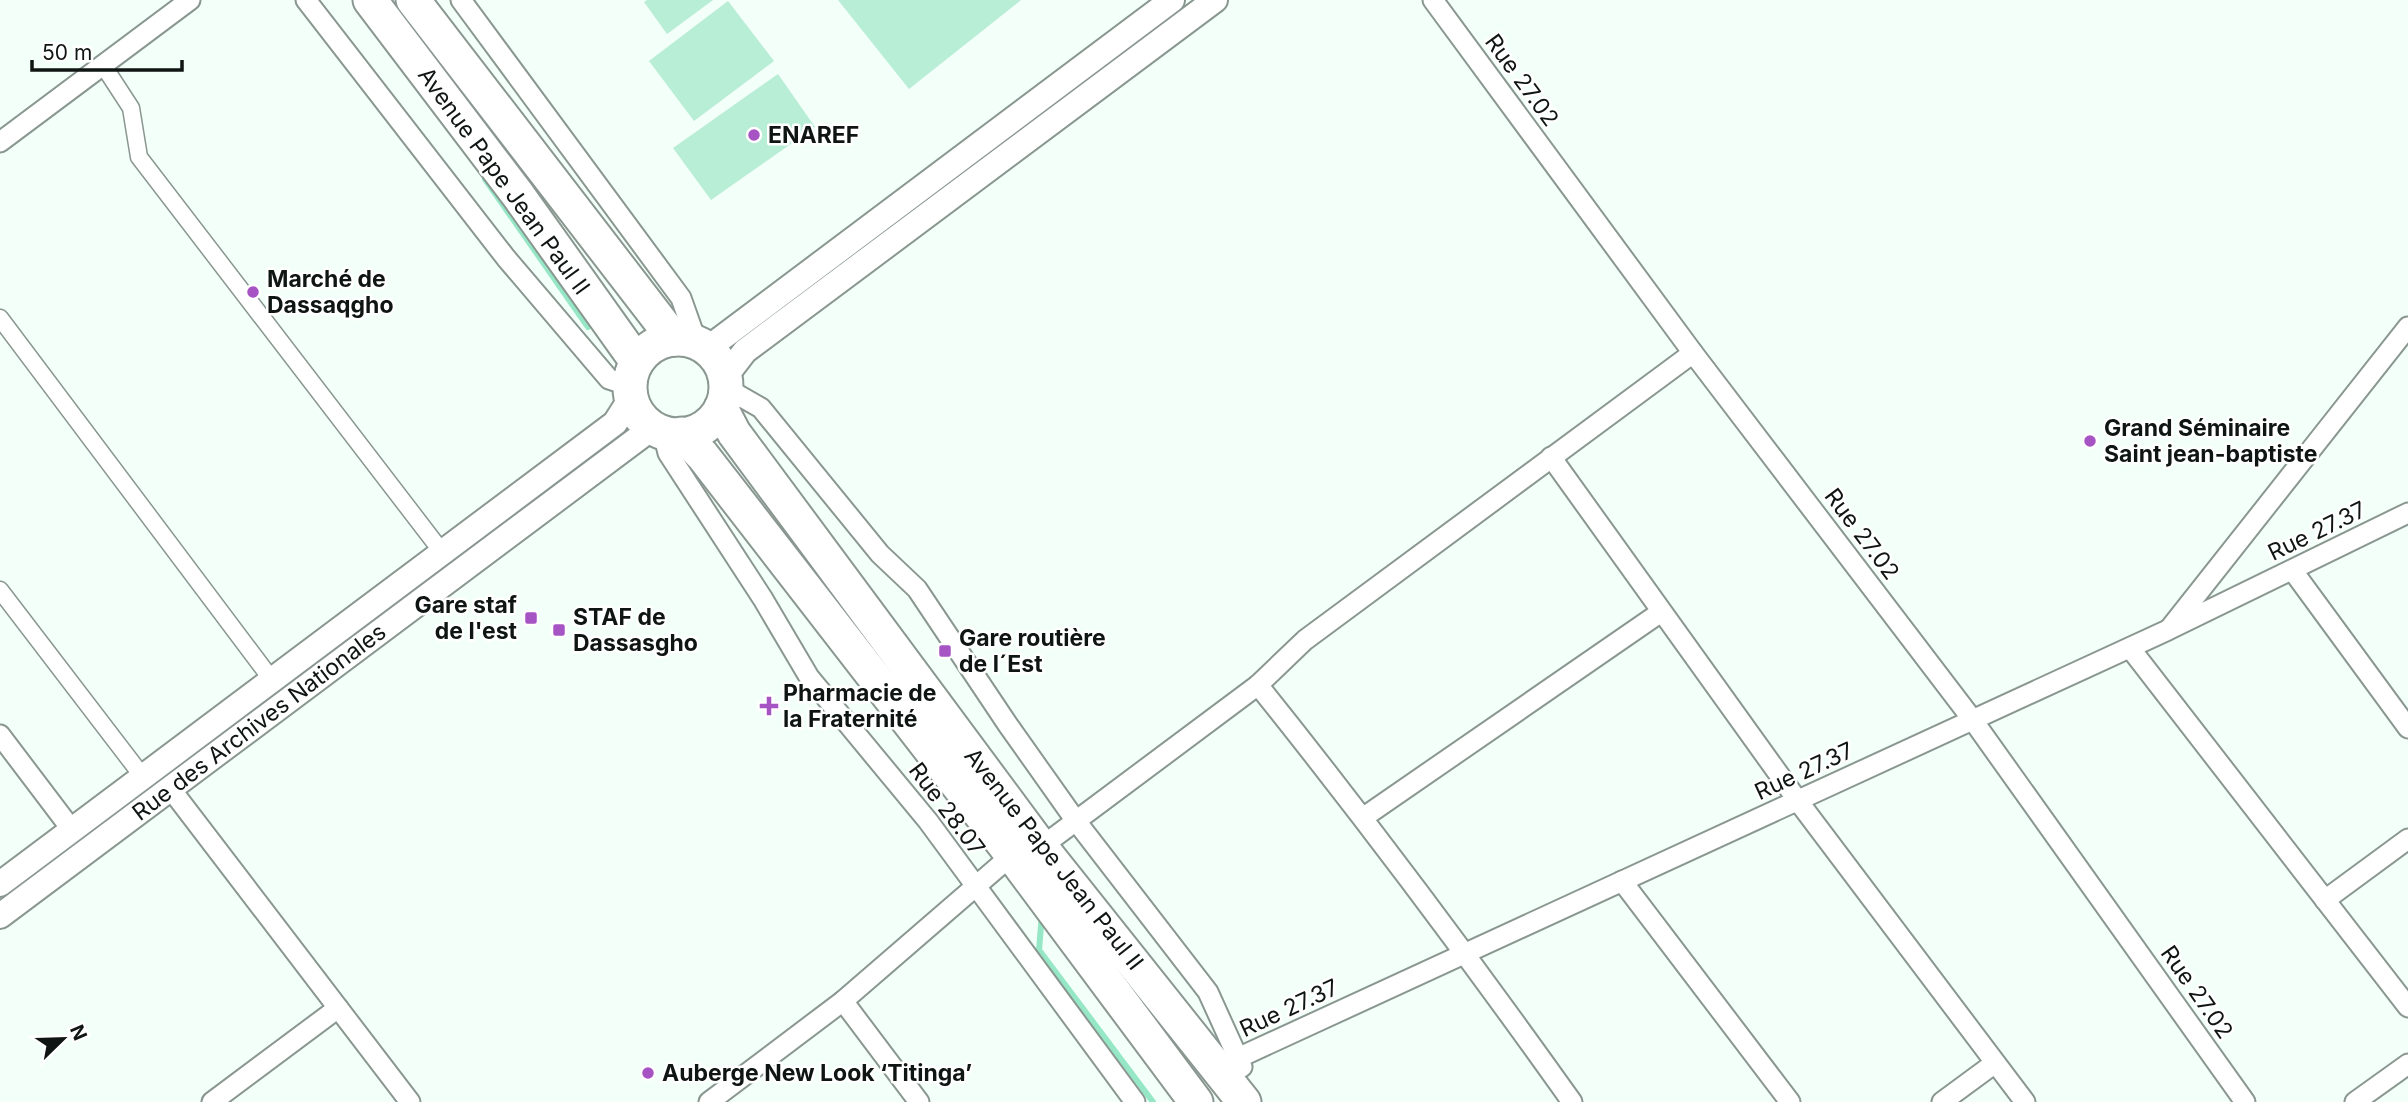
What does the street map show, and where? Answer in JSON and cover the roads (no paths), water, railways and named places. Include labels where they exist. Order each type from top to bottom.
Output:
[{"type":"highway","name":"Avenue Pape Jean Paul II","points":[[370,0],[518,195],[633,382],[640,418],[703,456],[1026,851],[1230,1064],[1247,1102]]},
{"type":"highway","name":"Avenue Pape Jean Paul II","points":[[413,0],[692,344],[721,366],[734,433],[1026,851],[1196,1102]]},
{"type":"highway","points":[[633,382],[652,346],[692,344]]},
{"type":"highway","points":[[666,432],[707,425],[724,391]]},
{"type":"street","points":[[0,142],[190,0]]},
{"type":"street","points":[[306,0],[506,258],[608,379],[633,382]]},
{"type":"street","points":[[461,0],[681,298],[692,344],[1172,0]]},
{"type":"street","points":[[1214,0],[745,351],[724,391],[761,408],[880,554],[918,589],[1076,821],[1208,992],[1230,1064]]},
{"type":"street","name":"Rue 27.02","points":[[1433,0],[1693,352],[1972,719],[2245,1102]]},
{"type":"street","points":[[103,65],[131,108],[138,157],[442,552]]},
{"type":"street","points":[[0,318],[272,680]]},
{"type":"street","points":[[2168,630],[2408,327]]},
{"type":"street","points":[[709,1102],[843,1001],[973,886],[1076,821],[1258,685],[1305,640],[1693,352]]},
{"type":"street","name":"Rue des Archives Nationales","points":[[0,884],[615,423],[633,382]]},
{"type":"street","name":"Rue des Archives Nationales","points":[[0,916],[170,788],[666,432]]},
{"type":"street","name":"Rue 28.07","points":[[666,432],[668,453],[763,599],[809,677],[928,821],[973,886],[1135,1102]]},
{"type":"street","points":[[1551,457],[1798,801],[2025,1102]]},
{"type":"street","name":"Rue 27.37","points":[[1230,1064],[2130,648],[2408,513]]},
{"type":"street","points":[[2293,571],[2408,728]]},
{"type":"street","points":[[0,590],[143,777]]},
{"type":"street","points":[[1364,817],[1661,612]]},
{"type":"street","points":[[2130,648],[2408,1007]]},
{"type":"street","points":[[1258,685],[1364,817],[1467,953],[1572,1102]]},
{"type":"street","points":[[0,735],[72,830]]},
{"type":"street","points":[[170,788],[410,1102]]},
{"type":"street","points":[[2325,900],[2408,839]]},
{"type":"street","points":[[1622,881],[1790,1102]]},
{"type":"street","points":[[843,1001],[919,1102]]},
{"type":"street","points":[[212,1102],[338,1008]]},
{"type":"street","points":[[1942,1102],[1995,1063]]},
{"type":"street","points":[[2355,1102],[2408,1064]]},
{"type":"waterway","points":[[485,179],[588,327]]},
{"type":"waterway","points":[[1042,914],[1039,950],[1153,1102]]},
{"type":"place","name":"ENAREF","points":[[754,135]]},
{"type":"place","name":"Marché de Dassaqgho","points":[[253,292]]},
{"type":"place","name":"Grand Séminaire Saint jean-baptiste","points":[[2090,441]]},
{"type":"place","name":"Gare staf de l'est","points":[[531,618]]},
{"type":"place","name":"STAF de Dassasgho","points":[[559,630]]},
{"type":"place","name":"Gare routière de l´Est","points":[[945,651]]},
{"type":"place","name":"Pharmacie de la Fraternité","points":[[769,706]]},
{"type":"place","name":"Auberge New Look ‘Titinga’","points":[[648,1073]]}]
